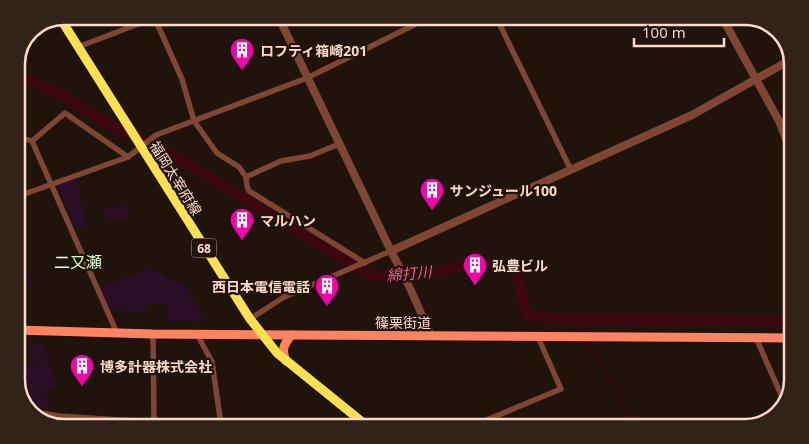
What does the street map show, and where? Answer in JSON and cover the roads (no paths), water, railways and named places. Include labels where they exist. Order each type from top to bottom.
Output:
[{"type":"main road","name":"福岡太宰府線","points":[[64,25],[130,132],[138,149],[149,160],[250,319],[277,353],[358,419]]},
{"type":"main road","name":"篠栗街道","points":[[25,327],[153,334],[784,338]]},
{"type":"main road","points":[[286,361],[282,352],[291,335]]},
{"type":"street","points":[[78,47],[138,25]]},
{"type":"street","points":[[157,25],[182,79],[194,120],[217,153],[239,168],[246,177],[249,191],[362,264]]},
{"type":"street","points":[[282,25],[409,286],[430,336]]},
{"type":"street","points":[[25,194],[128,157],[156,135],[308,78],[414,25]]},
{"type":"street","points":[[500,25],[571,170]]},
{"type":"street","points":[[726,25],[779,121],[784,134]]},
{"type":"street","points":[[250,319],[284,297],[362,264],[692,115],[784,63]]},
{"type":"street","points":[[32,141],[65,112],[128,157]]},
{"type":"street","points":[[25,139],[32,141],[117,333]]},
{"type":"street","points":[[246,177],[281,162],[310,156],[339,144]]},
{"type":"street","points":[[153,334],[154,419]]},
{"type":"street","points":[[197,334],[212,362],[220,419]]},
{"type":"street","points":[[489,419],[561,389],[538,337]]},
{"type":"street","points":[[756,338],[781,395]]},
{"type":"street","points":[[45,414],[106,419]]},
{"type":"waterway","name":"綿打川","points":[[25,80],[60,94],[116,128],[171,154],[374,276],[416,272],[430,273],[455,267],[499,264],[510,268],[518,276],[526,315],[572,319],[784,321]]},
{"type":"waterway","points":[[572,319],[581,333]]},
{"type":"waterway","points":[[585,339],[610,378],[633,419]]},
{"type":"place","name":"ロフティ箱崎201","points":[[242,71]]},
{"type":"place","name":"サンジュール100","points":[[432,211]]},
{"type":"place","name":"マルハン","points":[[242,241]]},
{"type":"place","name":"弘豊ビル","points":[[475,286]]},
{"type":"place","name":"西日本電信電話","points":[[327,307]]},
{"type":"place","name":"博多計器株式会社","points":[[82,387]]},
{"type":"district","name":"二又瀬","points":[[78,262]]}]
